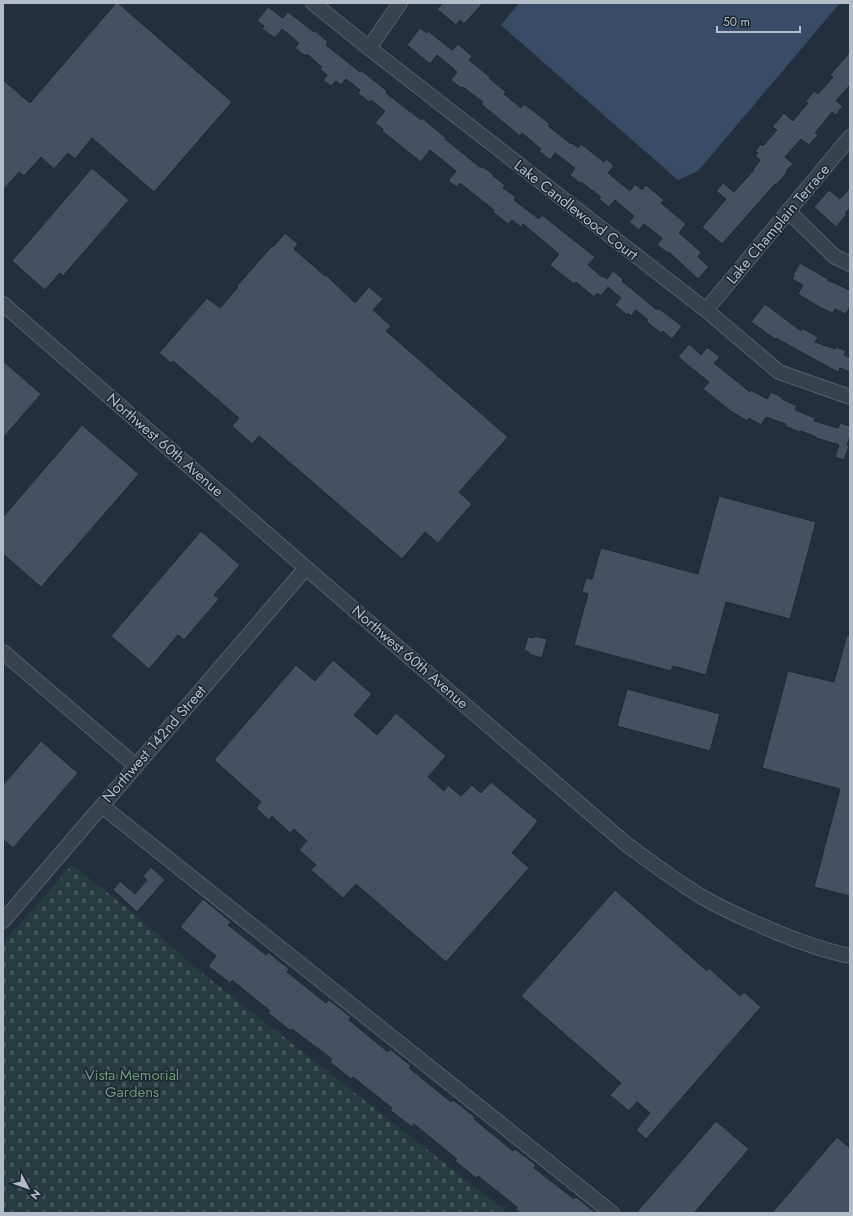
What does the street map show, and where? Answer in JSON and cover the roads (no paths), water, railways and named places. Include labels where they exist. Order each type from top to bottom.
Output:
[{"type":"street","name":"Lake Candlewood Court","points":[[313,3],[706,310],[779,372],[850,397]]},
{"type":"street","points":[[369,48],[400,3]]},
{"type":"street","name":"Lake Champlain Terrace","points":[[706,310],[850,137]]},
{"type":"street","points":[[788,211],[834,256],[850,264]]},
{"type":"street","name":"Northwest 60th Avenue","points":[[3,304],[626,844],[657,867],[706,899],[735,914],[788,938],[830,952],[850,956]]},
{"type":"street","name":"Northwest 142nd Street","points":[[4,917],[102,806],[306,568]]},
{"type":"street","points":[[3,652],[136,766]]},
{"type":"street","points":[[102,806],[612,1213]]},
{"type":"water","points":[[519,3],[840,3],[698,171],[678,180],[501,25]]},
{"type":"park label","name":"Vista Memorial Gardens","points":[[132,1084]]}]
